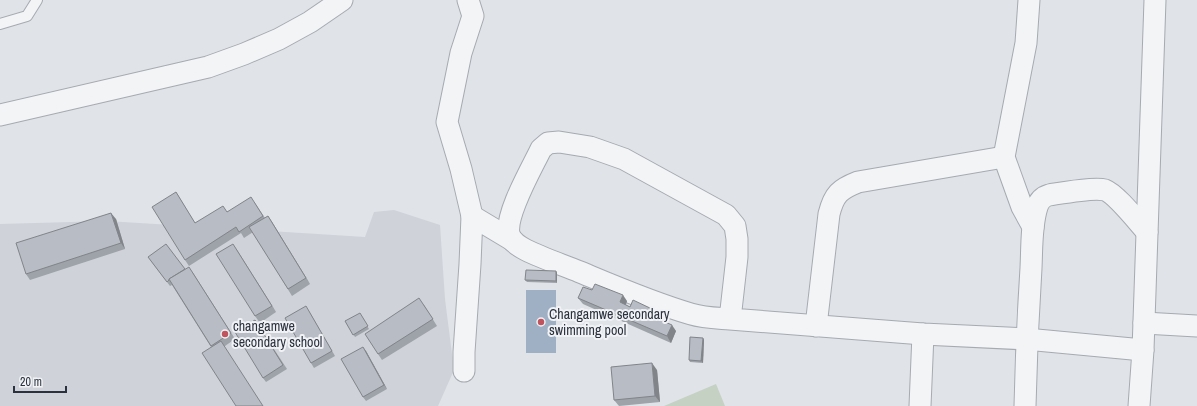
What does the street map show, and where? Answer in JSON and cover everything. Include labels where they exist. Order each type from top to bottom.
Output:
[{"type":"street","points":[[0,115],[208,67],[279,39],[310,22],[342,0]]},
{"type":"street","points":[[464,371],[472,216],[461,168],[447,122],[461,53],[473,16],[468,0]]},
{"type":"street","points":[[1030,0],[1026,43],[1004,157],[1022,207],[1034,227]]},
{"type":"street","points":[[1139,406],[1143,350],[1155,0]]},
{"type":"street","points":[[512,240],[509,234],[509,226],[513,207],[541,149],[548,143],[559,142],[590,147],[624,159],[726,215],[735,226],[737,257],[730,319]]},
{"type":"street","points":[[816,326],[829,214],[832,202],[845,187],[858,182],[1004,157]]},
{"type":"street","points":[[1024,406],[1026,339],[1034,227],[1037,208],[1041,199],[1044,196],[1086,190],[1106,191],[1117,199],[1147,232]]},
{"type":"street","points":[[472,216],[526,250],[664,305],[710,318],[923,334],[1026,339],[1143,350]]},
{"type":"street","points":[[1144,323],[1197,326]]},
{"type":"street","points":[[920,406],[923,334]]},
{"type":"lane","points":[[0,24],[27,16],[37,0]]},
{"type":"shaded area","name":"changamwe secondary school","points":[[394,210],[440,225],[445,299],[454,370],[438,406],[0,406],[0,224],[107,221],[365,237],[374,212]]},
{"type":"green space","points":[[716,384],[725,406],[664,406]]},
{"type":"water","name":"Changamwe secondary swimming pool","points":[[526,290],[556,290],[556,353],[526,353]]},
{"type":"building","points":[[176,192],[195,223],[223,206],[227,212],[251,197],[263,216],[239,232],[236,227],[185,260],[152,207]]},
{"type":"building","points":[[111,213],[121,243],[26,274],[16,243]]},
{"type":"building","points":[[268,216],[306,278],[288,289],[249,227]]},
{"type":"building","points":[[166,244],[185,269],[169,279],[167,282],[148,257]]},
{"type":"building","points":[[233,244],[272,306],[255,316],[216,254]]},
{"type":"building","points":[[189,267],[231,333],[211,346],[169,279]]},
{"type":"building","points":[[526,270],[556,271],[556,281],[525,280]]},
{"type":"building","points":[[595,284],[623,295],[620,302],[630,307],[633,300],[652,309],[649,315],[672,325],[667,336],[578,298],[583,287],[592,290]]},
{"type":"building","points":[[419,298],[433,319],[378,354],[365,334]]},
{"type":"building","points":[[306,306],[332,351],[311,363],[285,318]]},
{"type":"building","points":[[360,313],[368,326],[353,335],[345,321]]},
{"type":"building","points":[[255,320],[283,365],[263,378],[235,332]]},
{"type":"building","points":[[690,337],[703,338],[701,361],[689,360]]},
{"type":"building","points":[[221,341],[263,406],[236,406],[202,353]]},
{"type":"building","points":[[363,347],[384,385],[363,397],[341,359]]},
{"type":"building","points":[[652,363],[655,396],[614,400],[611,367]]},
{"type":"place","name":"Changamwe secondary swimming pool","points":[[541,322]]},
{"type":"place","name":"changamwe secondary school","points":[[225,334]]}]
